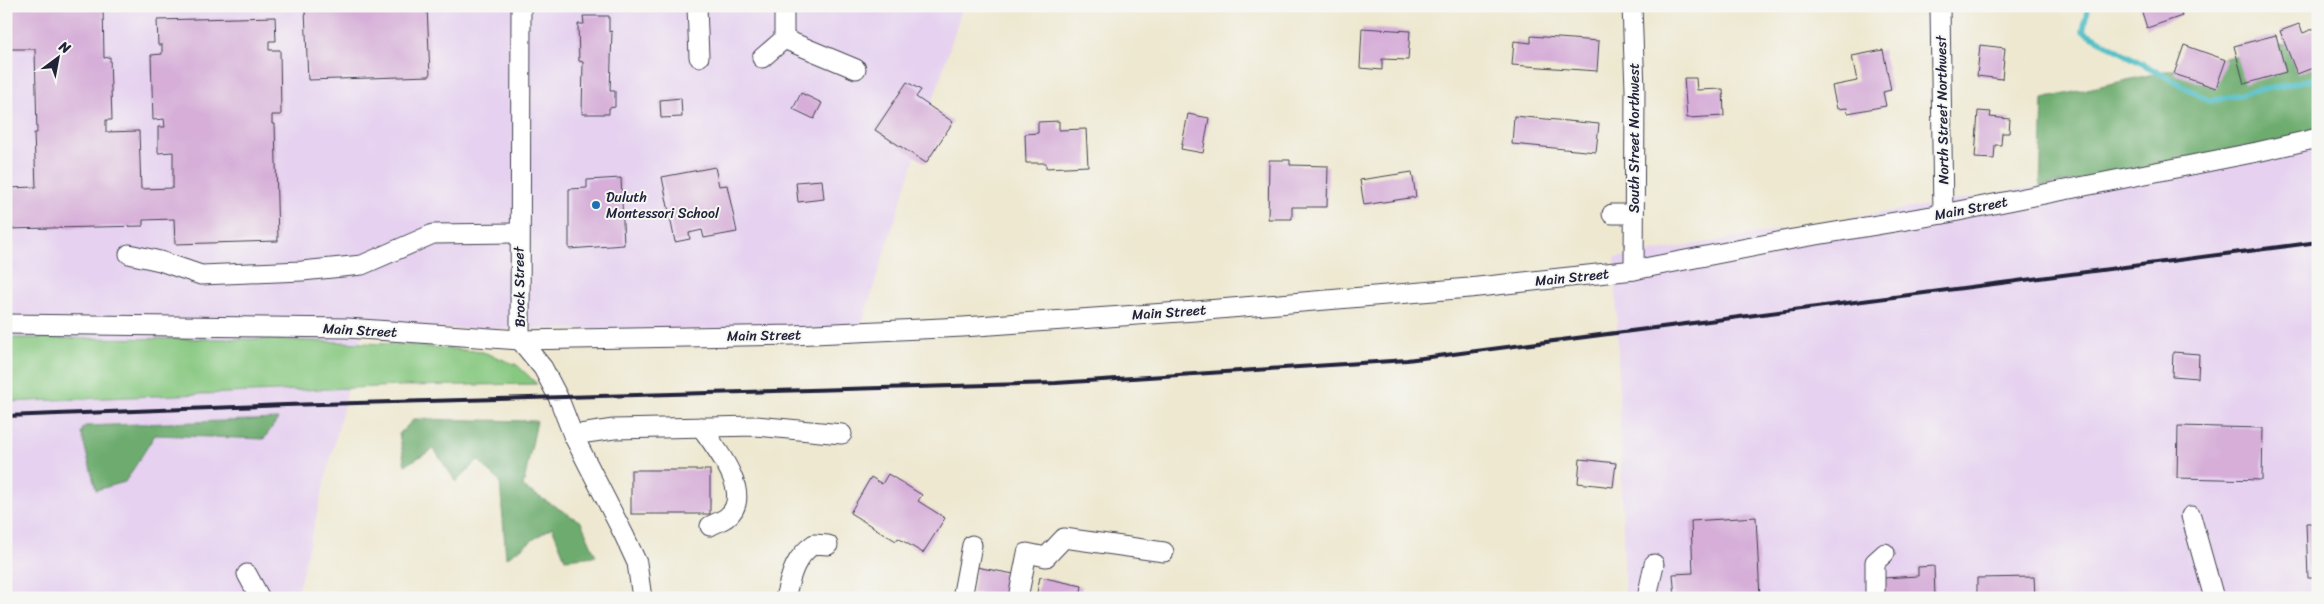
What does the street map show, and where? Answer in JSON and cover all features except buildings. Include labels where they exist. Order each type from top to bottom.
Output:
[{"type":"street","name":"Brock Street","points":[[521,6],[518,232],[520,340],[543,368],[573,435],[637,564],[642,598]]},
{"type":"street","points":[[762,58],[784,39],[784,6]]},
{"type":"street","name":"South Street Northwest","points":[[1632,6],[1635,90],[1634,270]]},
{"type":"street","name":"North Street Northwest","points":[[1940,6],[1944,214]]},
{"type":"street","points":[[697,7],[699,57]]},
{"type":"street","points":[[784,39],[856,69]]},
{"type":"street","name":"Main Street","points":[[6,324],[346,328],[520,340],[793,335],[963,327],[1469,288],[1634,270],[1793,239],[1944,214],[2247,154],[2318,138]]},
{"type":"street","points":[[1612,214],[1634,214]]},
{"type":"street","points":[[129,254],[160,261],[201,275],[302,271],[362,266],[433,234],[518,232]]},
{"type":"street","points":[[573,435],[614,429],[756,426],[842,434]]},
{"type":"street","points":[[701,427],[721,456],[736,483],[737,499],[728,516],[710,526]]},
{"type":"street","points":[[2191,516],[2214,598]]},
{"type":"street","points":[[1018,598],[1027,553],[1046,556],[1064,538],[1164,552]]},
{"type":"street","points":[[785,598],[790,577],[801,553],[814,544],[828,545]]},
{"type":"street","points":[[962,598],[972,545]]},
{"type":"street","points":[[1875,598],[1875,562],[1885,553]]},
{"type":"street","points":[[1647,598],[1654,564]]},
{"type":"street","points":[[247,574],[260,598]]},
{"type":"shaded area","points":[[6,6],[963,6],[860,330],[363,328],[296,598],[6,598]]},
{"type":"shaded area","points":[[2318,144],[2318,598],[1625,598],[1615,258],[2112,174]]},
{"type":"green space","points":[[2318,37],[2318,144],[2040,186],[2043,99]]},
{"type":"green space","points":[[6,338],[262,339],[412,345],[483,352],[517,365],[537,384],[401,386],[6,402]]},
{"type":"green space","points":[[278,419],[264,439],[155,435],[125,482],[96,490],[81,432],[85,426]]},
{"type":"green space","points":[[414,419],[537,421],[523,487],[581,522],[596,556],[565,559],[552,527],[506,558],[500,482],[478,460],[456,482],[434,449],[405,465],[399,434]]},
{"type":"waterway","points":[[2088,6],[2083,31],[2210,101],[2318,78]]},
{"type":"railway","points":[[6,416],[286,405],[1056,383],[1407,360],[2318,242]]},
{"type":"place","name":"Duluth Montessori School","points":[[596,205]]}]
